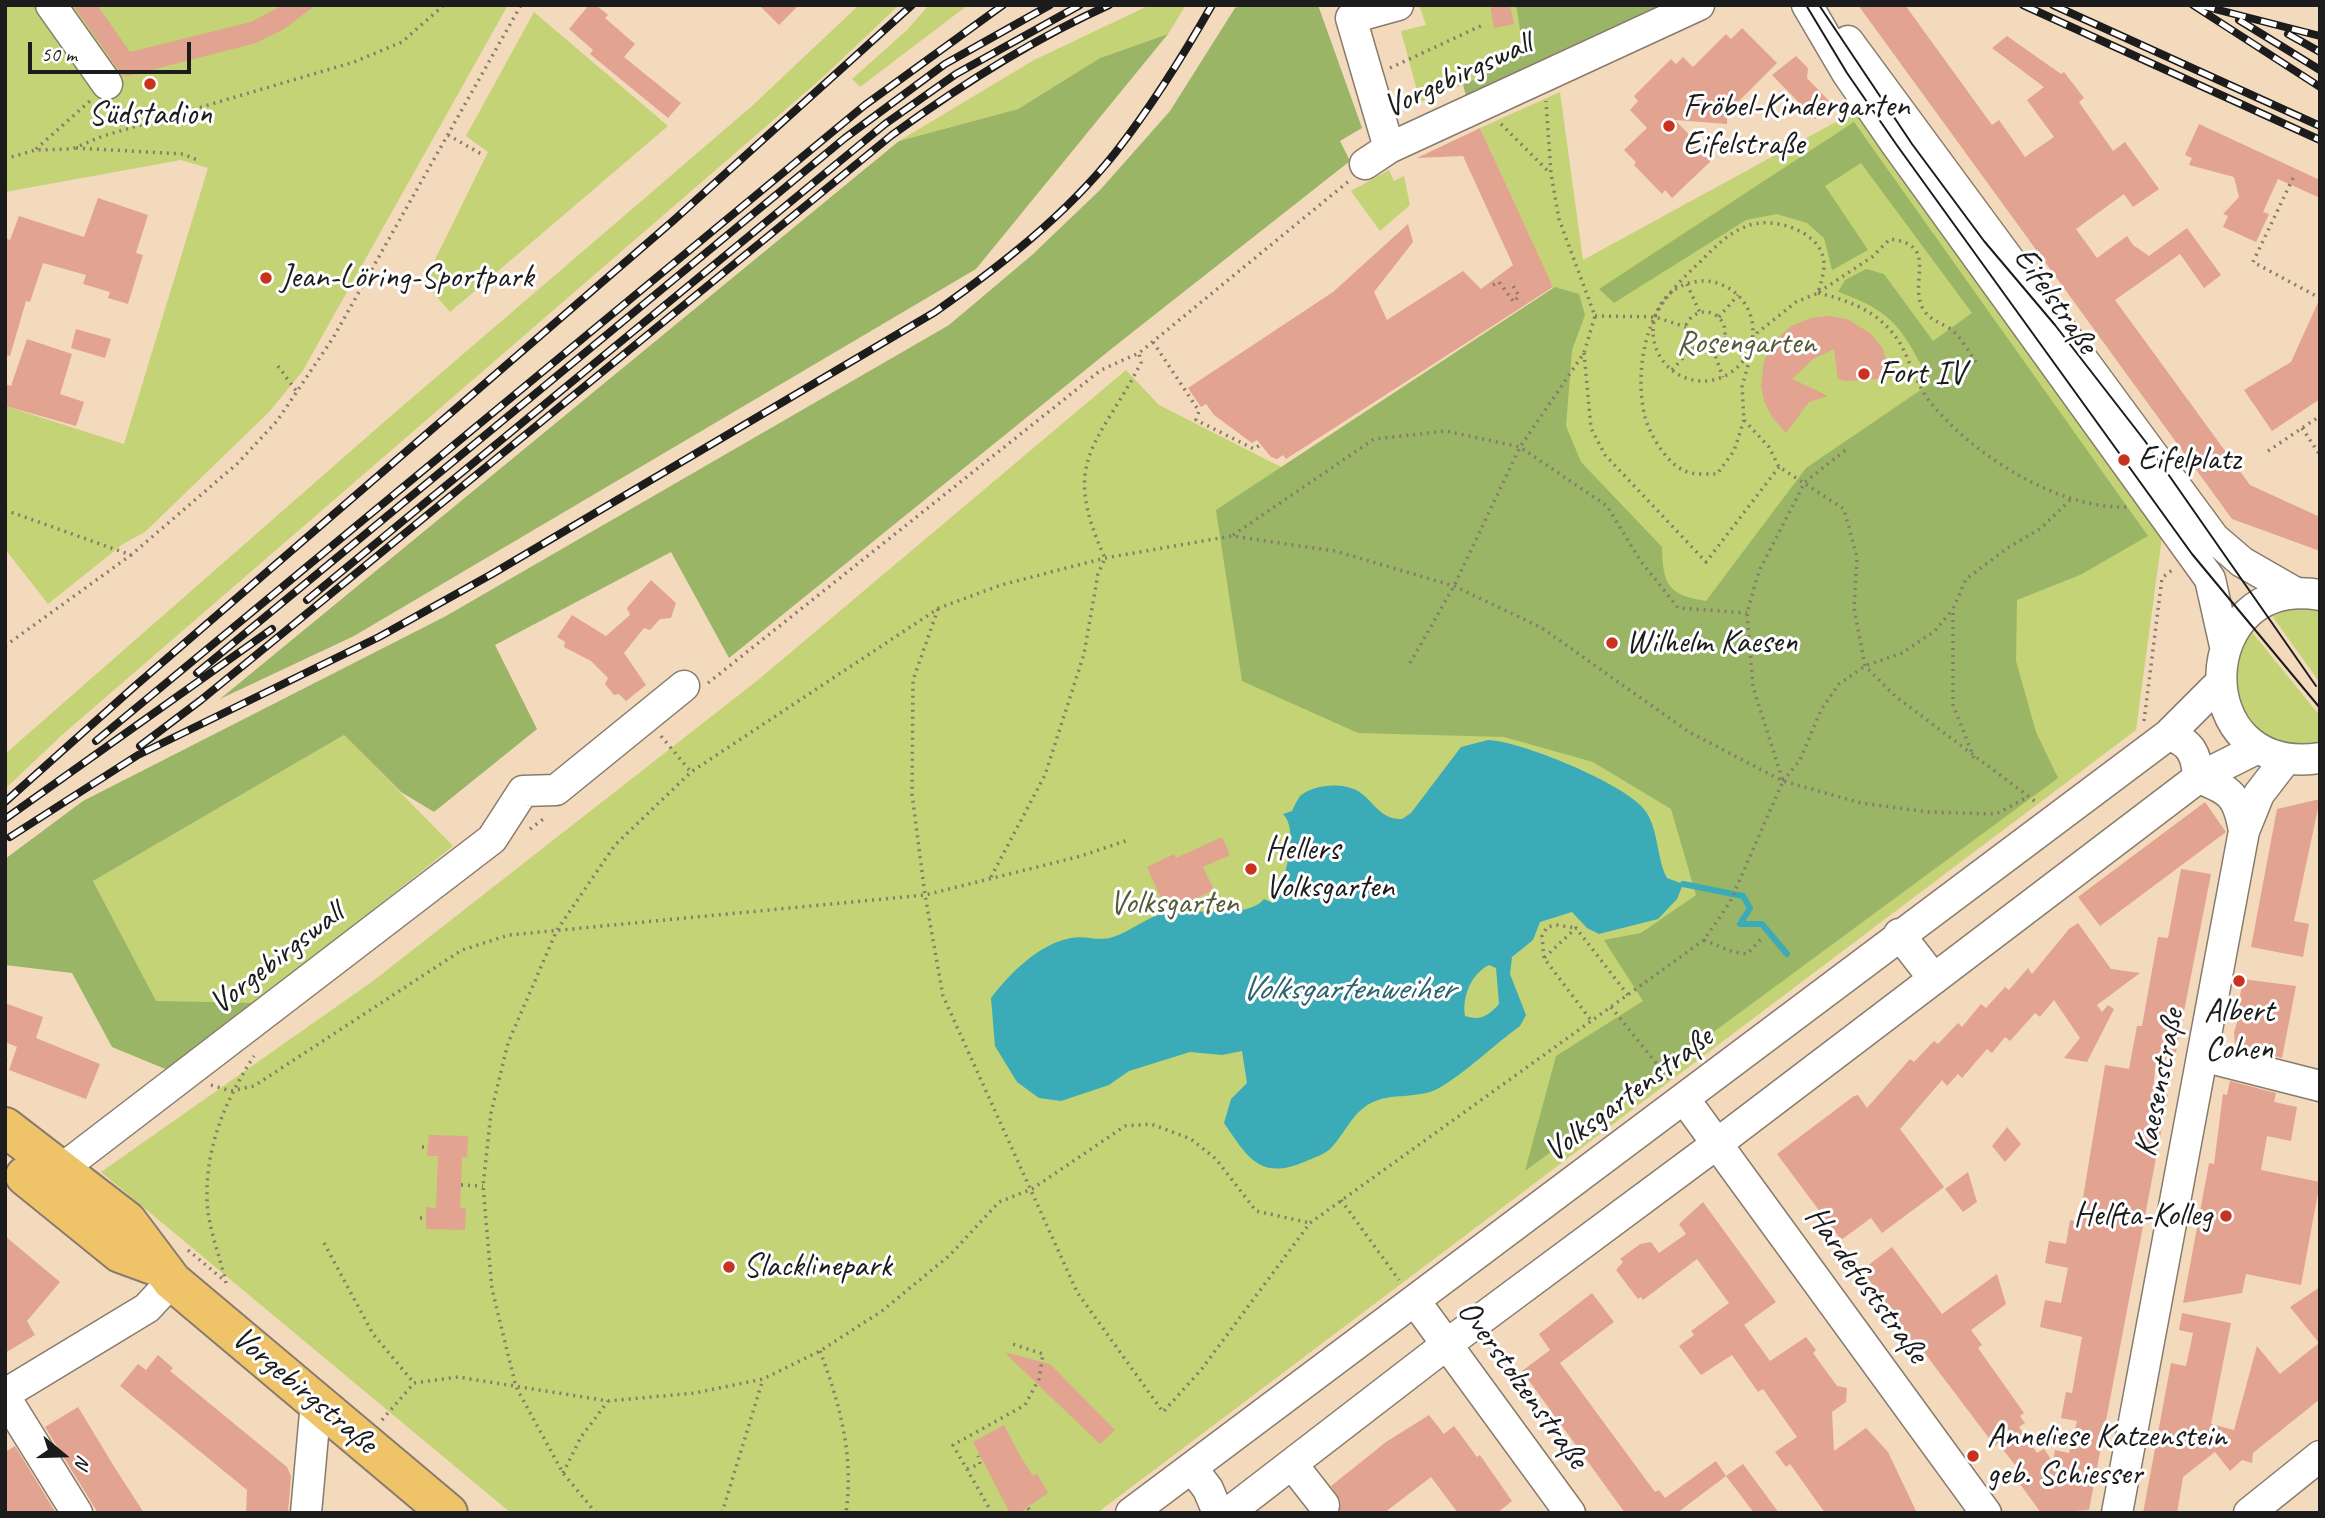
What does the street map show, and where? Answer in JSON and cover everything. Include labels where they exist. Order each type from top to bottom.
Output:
[{"type":"main road","name":"Vorgebirgstraße","points":[[5,1128],[127,1222],[167,1274],[448,1513]]},
{"type":"main road","name":"Vorgebirgstraße","points":[[5,1160],[120,1253],[167,1274]]},
{"type":"street","points":[[51,5],[107,84]]},
{"type":"street","points":[[1389,148],[1378,100],[1351,18],[1398,5]]},
{"type":"street","name":"Vorgebirgswall","points":[[1365,164],[1389,148],[1699,5]]},
{"type":"street","name":"Eifelstraße","points":[[1807,5],[1847,73],[1896,144],[2210,579],[2225,646]]},
{"type":"street","name":"Eifelstraße","points":[[1820,5],[1922,138],[2214,538],[2242,562],[2308,594]]},
{"type":"street","points":[[2308,594],[2267,601],[2239,623],[2225,646],[2220,683],[2227,712],[2240,732],[2258,748],[2286,759],[2320,758]]},
{"type":"street","name":"Volksgartenstraße","points":[[1131,1513],[1685,1100],[1899,934],[2160,741],[2220,683]]},
{"type":"street","name":"Vorgebirgswall","points":[[59,1171],[492,839],[523,791],[556,790],[694,686]]},
{"type":"street","points":[[2160,741],[2183,739],[2197,757],[2198,779]]},
{"type":"street","points":[[1228,1513],[1446,1345],[1718,1143],[2198,779],[2258,748]]},
{"type":"street","name":"Kaesenstraße","points":[[2117,1513],[2244,831],[2259,794],[2286,759]]},
{"type":"street","points":[[2198,779],[2225,788],[2240,806],[2244,831]]},
{"type":"street","points":[[1899,934],[1934,979]]},
{"type":"street","points":[[2202,1056],[2320,1086]]},
{"type":"street","name":"Hardefuststraße","points":[[1685,1100],[1986,1513]]},
{"type":"street","points":[[77,1513],[5,1395],[147,1308],[167,1274]]},
{"type":"street","name":"Overstolzenstraße","points":[[1415,1301],[1570,1513]]},
{"type":"street","points":[[306,1513],[316,1402]]},
{"type":"street","points":[[2249,1513],[2320,1456]]},
{"type":"street","points":[[1292,1464],[1328,1509]]},
{"type":"street","points":[[1192,1468],[1208,1489],[1218,1513]]},
{"type":"path","points":[[74,148],[103,136],[354,62],[402,42],[444,5]]},
{"type":"path","points":[[5,646],[131,555],[238,463],[277,421],[333,338],[521,5]]},
{"type":"path","points":[[1378,100],[1390,79],[1388,69],[1485,24]]},
{"type":"path","points":[[1410,663],[1454,586],[1520,447],[1584,353],[1595,316],[1559,219],[1551,174],[1545,77]]},
{"type":"path","points":[[1482,105],[1551,174]]},
{"type":"path","points":[[35,150],[79,111]]},
{"type":"path","points":[[448,135],[483,155]]},
{"type":"path","points":[[5,159],[35,150],[74,148],[183,154],[200,161]]},
{"type":"path","points":[[694,686],[1101,370],[1139,353],[1332,197],[1365,164]]},
{"type":"path","points":[[2293,178],[2253,261],[2320,298]]},
{"type":"path","points":[[1818,293],[1824,272],[1823,255],[1814,240],[1774,223],[1749,225],[1722,240],[1664,300],[1655,317],[1642,361],[1640,393],[1646,420],[1668,457],[1685,471],[1717,474],[1734,451],[1744,420],[1742,387],[1757,333],[1767,322],[1796,302],[1818,293],[1872,257],[1890,239],[1903,241],[1914,247],[1919,259],[1918,292],[1922,307],[1929,317],[1951,329],[1976,363]]},
{"type":"path","points":[[1655,317],[1653,334],[1657,351],[1672,370],[1696,381],[1724,377],[1742,364],[1752,347],[1752,317],[1738,295],[1721,284],[1705,281],[1687,284],[1664,300]]},
{"type":"path","points":[[1493,285],[1499,282],[1514,302],[1519,296],[1511,282]]},
{"type":"path","points":[[1687,284],[1700,313]]},
{"type":"path","points":[[1818,293],[1844,299],[1876,315],[1900,344],[1925,395],[1944,419],[2012,470],[2070,500],[2123,508],[2158,506]]},
{"type":"path","points":[[1719,317],[1738,295]]},
{"type":"path","points":[[1709,312],[1719,317],[1724,324],[1724,338],[1713,350],[1704,352],[1693,347],[1686,337],[1690,318],[1709,312]]},
{"type":"path","points":[[1595,316],[1655,317],[1686,327]]},
{"type":"path","points":[[1724,338],[1752,347]]},
{"type":"path","points":[[1153,342],[1199,411],[1196,419],[1254,449],[1260,446]]},
{"type":"path","points":[[1672,370],[1693,347]]},
{"type":"path","points":[[1713,350],[1724,377]]},
{"type":"path","points":[[990,878],[1045,775],[1084,654],[1098,574],[1105,558],[1085,504],[1085,463],[1141,363],[1139,353]]},
{"type":"path","points":[[1584,353],[1591,428],[1605,455],[1706,562],[1779,467]]},
{"type":"path","points":[[278,366],[297,392]]},
{"type":"path","points":[[2268,451],[2320,416]]},
{"type":"path","points":[[1744,420],[1769,447],[1779,467],[1844,509],[1857,557],[1854,608],[1865,666],[1895,696],[1975,760],[2026,798],[2063,814]]},
{"type":"path","points":[[2302,428],[2320,455]]},
{"type":"path","points":[[1232,536],[1374,439],[1446,431],[1520,447],[1607,506],[1640,560],[1678,608],[1746,613]]},
{"type":"path","points":[[1783,781],[1752,687],[1746,613],[1759,571],[1805,482],[1847,449]]},
{"type":"path","points":[[939,608],[913,680],[912,794],[925,895],[943,996],[1077,1292],[1163,1412],[1201,1370],[1310,1223],[1704,940],[1730,902],[1783,781],[1800,760],[1821,710],[1839,684],[1865,666],[1902,653],[1935,631],[1953,609],[1966,579],[2009,547],[2040,529],[2070,500]]},
{"type":"path","points":[[5,510],[131,555]]},
{"type":"path","points":[[596,1513],[563,1473],[516,1387],[492,1289],[483,1186],[491,1114],[508,1043],[558,930],[615,845],[691,772],[939,608],[1001,586],[1105,558],[1232,536],[1335,551],[1454,586],[1542,628],[1689,732],[1783,781],[1861,803],[1928,812],[1996,814],[2026,798]]},
{"type":"path","points":[[2160,741],[2141,734],[2162,578],[2192,554]]},
{"type":"path","points":[[1953,609],[1953,705],[1975,760]]},
{"type":"path","points":[[656,729],[691,772]]},
{"type":"path","points":[[524,834],[546,817]]},
{"type":"path","points":[[185,1077],[231,1091],[254,1086],[462,950],[509,935],[925,895],[1081,856],[1128,840]]},
{"type":"path","points":[[1591,1020],[1544,958],[1542,940],[1547,927],[1556,925],[1576,929],[1628,995]]},
{"type":"path","points":[[1544,958],[1576,929]]},
{"type":"path","points":[[1704,940],[1733,952],[1747,954],[1762,938]]},
{"type":"path","points":[[1611,1007],[1685,1100]]},
{"type":"path","points":[[226,1283],[206,1200],[212,1143],[231,1091],[256,1053]]},
{"type":"path","points":[[363,1442],[414,1383],[458,1377],[608,1401],[695,1393],[763,1379],[820,1351],[882,1311],[950,1255],[999,1202],[1032,1189],[1125,1126],[1151,1124],[1191,1139],[1216,1159],[1256,1211],[1310,1223]]},
{"type":"path","points":[[422,1147],[428,1147]]},
{"type":"path","points":[[461,1185],[483,1186]]},
{"type":"path","points":[[1342,1200],[1371,1245],[1415,1301]]},
{"type":"path","points":[[420,1218],[426,1218]]},
{"type":"path","points":[[324,1243],[373,1334],[414,1383]]},
{"type":"path","points":[[992,1513],[953,1445],[1025,1405],[1039,1379],[1043,1354],[1009,1343]]},
{"type":"path","points":[[820,1351],[840,1404],[848,1458],[846,1513]]},
{"type":"path","points":[[722,1513],[763,1379]]},
{"type":"path","points":[[563,1473],[581,1437],[608,1401]]},
{"type":"path","points":[[967,1469],[980,1464],[978,1456]]},
{"type":"green space","name":"Jean-Löring-Sportpark","points":[[5,5],[508,5],[302,372],[269,412],[145,532],[123,544],[48,604],[5,549],[5,406],[124,444],[208,168],[181,160],[5,192]]},
{"type":"green space","points":[[859,5],[899,5],[822,78],[62,735],[5,789],[5,754],[384,422],[752,106]]},
{"type":"green space","points":[[929,5],[968,5],[860,87],[852,79],[907,30]]},
{"type":"green space","points":[[1150,5],[1186,5],[1168,34],[1100,58],[1018,109],[899,141],[1034,60]]},
{"type":"green space","points":[[1244,5],[1318,5],[1362,128],[1340,141],[1350,161],[1115,346],[729,658],[671,552],[495,645],[537,729],[434,812],[401,792],[344,735],[93,881],[156,1001],[256,1003],[175,1073],[112,1047],[72,973],[5,965],[5,859],[83,801],[446,616],[949,325],[1032,255],[1101,189],[1170,111],[1235,8]]},
{"type":"green space","points":[[1419,5],[1516,5],[1525,54],[1463,85],[1420,102],[1401,31],[1426,25]]},
{"type":"green space","points":[[1516,5],[1679,5],[1467,99],[1463,85],[1524,54]]},
{"type":"green space","points":[[534,12],[668,126],[450,312],[424,282],[488,152],[466,136]]},
{"type":"green space","points":[[1168,34],[976,269],[354,636],[220,699],[899,141],[1018,109],[1100,58]]},
{"type":"green space","name":"Volksgarten","points":[[1560,92],[1583,260],[1854,112],[2162,537],[2136,730],[1097,1513],[511,1513],[101,1172],[373,981],[758,680],[1126,370],[1159,405],[1281,467],[1553,288],[1480,128]]},
{"type":"green space","points":[[1854,122],[2148,536],[2080,575],[2017,600],[2016,661],[2036,732],[2058,778],[1525,1171],[1556,1056],[1643,1001],[1604,940],[1641,933],[1696,895],[1671,809],[1593,762],[1504,737],[1358,733],[1242,681],[1216,510],[1555,287],[1579,294],[1585,315],[1572,350],[1566,426],[1581,462],[1662,547],[1664,570],[1670,586],[1683,595],[1706,601],[1806,468],[1931,383],[1905,337],[1886,316],[1873,307],[1838,292],[1845,280],[1866,269],[1884,274],[1933,341],[1972,313],[1861,163],[1825,186],[1868,250],[1832,270],[1824,238],[1807,223],[1777,214],[1746,220],[1614,303],[1599,289]]},
{"type":"green space","points":[[1389,170],[1394,181],[1404,176],[1410,205],[1380,231],[1351,191]]},
{"type":"green space","points":[[2320,606],[2320,683],[2268,610]]},
{"type":"green space","points":[[2247,626],[2320,716],[2320,742],[2287,744],[2275,740],[2256,725],[2239,702],[2231,688]]},
{"type":"green space","points":[[344,735],[453,846],[256,1003],[156,1002],[93,881]]},
{"type":"water","name":"Volksgartenweiher","points":[[1488,740],[1503,742],[1570,765],[1632,798],[1643,808],[1652,824],[1667,878],[1683,884],[1677,899],[1658,919],[1599,934],[1587,928],[1572,912],[1540,922],[1533,940],[1512,957],[1510,974],[1526,1015],[1520,1026],[1439,1088],[1422,1094],[1387,1098],[1371,1103],[1354,1117],[1337,1141],[1323,1154],[1289,1167],[1276,1169],[1256,1162],[1240,1146],[1224,1123],[1231,1099],[1247,1083],[1242,1051],[1222,1055],[1190,1052],[1129,1071],[1109,1085],[1061,1101],[1039,1098],[1017,1082],[995,1046],[991,998],[1026,961],[1059,941],[1076,937],[1113,937],[1166,913],[1233,911],[1256,905],[1264,899],[1273,903],[1282,884],[1290,844],[1288,822],[1283,814],[1292,811],[1300,796],[1320,787],[1344,786],[1364,795],[1388,816],[1402,819],[1411,813],[1461,747]],"holes":[[[1489,965],[1496,968],[1499,1004],[1484,1016],[1465,1016],[1465,1001],[1473,980]]]},
{"type":"building","points":[[73,5],[97,5],[130,52],[251,22],[283,5],[316,5],[284,29],[256,43],[128,76],[122,75]]},
{"type":"building","points":[[589,5],[596,5],[608,15],[605,18],[635,44],[624,57],[681,103],[668,118],[590,54],[593,50],[569,29]]},
{"type":"building","points":[[759,5],[799,5],[779,25]]},
{"type":"building","points":[[1490,5],[1510,5],[1514,24],[1494,28]]},
{"type":"building","points":[[1858,5],[1905,5],[1992,125],[1999,120],[2025,157],[2054,137],[2027,100],[2044,87],[1992,48],[2007,36],[2061,74],[2064,72],[2084,98],[2079,102],[2113,151],[2125,142],[2159,189],[2133,207],[2124,194],[2076,229],[2097,258],[2127,236],[2133,245],[2149,256],[2187,228],[2221,275],[2204,288],[2180,254],[2115,300],[2250,485],[2320,517],[2320,551],[2232,519]]},
{"type":"building","points":[[1742,28],[1777,63],[1727,113],[1727,124],[1675,120],[1713,159],[1672,198],[1665,190],[1662,194],[1634,165],[1636,162],[1624,150],[1647,128],[1630,110],[1638,101],[1634,96],[1671,59],[1676,64],[1683,57],[1693,67],[1726,34],[1731,39]]},
{"type":"building","name":"Fröbel-Kindergarten Eifelstraße","points":[[1796,56],[1808,68],[1807,78],[1831,103],[1815,119],[1772,75]]},
{"type":"building","points":[[2199,124],[2320,180],[2320,198],[2278,179],[2263,212],[2269,214],[2256,242],[2223,227],[2228,216],[2223,214],[2239,197],[2234,177],[2189,165],[2192,158],[2185,155]]},
{"type":"building","points":[[1480,128],[1553,287],[1286,459],[1283,455],[1277,459],[1271,457],[1257,440],[1252,443],[1214,415],[1206,404],[1201,407],[1188,388],[1333,292],[1408,224],[1413,242],[1374,292],[1387,320],[1463,271],[1481,289],[1513,265],[1463,156],[1417,158]]},
{"type":"building","points":[[98,198],[148,215],[136,253],[143,255],[128,304],[108,298],[110,292],[83,284],[86,275],[43,263],[30,302],[26,301],[10,356],[5,355],[5,238],[10,240],[19,216],[84,237]]},
{"type":"building","points":[[2320,298],[2320,399],[2272,431],[2244,390],[2291,362]]},
{"type":"building","name":"Fort IV","points":[[1829,316],[1847,319],[1870,333],[1883,349],[1891,378],[1847,381],[1838,379],[1834,349],[1813,359],[1792,379],[1828,396],[1809,402],[1786,433],[1772,417],[1764,401],[1761,386],[1764,361],[1775,341],[1791,326],[1811,318]]},
{"type":"building","points":[[76,329],[111,339],[105,358],[71,348]]},
{"type":"building","points":[[27,339],[72,354],[60,394],[84,402],[76,426],[5,406],[5,384],[11,386]]},
{"type":"building","points":[[651,580],[676,603],[671,618],[660,619],[650,630],[644,628],[624,653],[646,685],[626,701],[619,694],[614,695],[605,684],[608,678],[591,661],[564,647],[565,642],[557,637],[572,615],[606,636],[630,615],[627,608]]},
{"type":"building","points":[[2320,799],[2294,921],[2309,924],[2303,957],[2251,947],[2277,809]]},
{"type":"building","points":[[2205,802],[2226,832],[2100,926],[2078,897]]},
{"type":"building","points":[[1222,837],[1230,855],[1203,867],[1214,890],[1167,912],[1147,867],[1174,854],[1176,858]]},
{"type":"building","points":[[2181,869],[2211,874],[2174,1062],[2156,1059],[2153,1092],[2168,1095],[2089,1510],[2041,1513],[2015,1477],[2014,1474],[2019,1470],[1998,1443],[1995,1446],[1920,1347],[1918,1349],[1862,1270],[1892,1247],[1942,1314],[1997,1274],[2006,1304],[1971,1330],[1982,1345],[1978,1348],[2024,1413],[2020,1416],[2025,1423],[2019,1427],[2037,1453],[2044,1449],[2053,1462],[2055,1450],[2069,1453],[2077,1421],[2061,1418],[2066,1392],[2072,1393],[2082,1337],[2040,1327],[2045,1300],[2061,1303],[2068,1268],[2045,1263],[2049,1241],[2066,1244],[2070,1220],[2079,1222],[2105,1065],[2129,1069],[2137,1026],[2142,1026],[2158,937],[2168,938]]},
{"type":"building","points":[[2078,923],[2111,969],[2140,973],[2097,1005],[2102,1012],[2108,1005],[2114,1009],[2087,1062],[2064,1058],[2080,1038],[2054,1000],[2040,1017],[2035,1013],[2010,1041],[2005,1037],[1992,1053],[1987,1049],[1962,1078],[1958,1074],[1947,1086],[1942,1080],[1900,1129],[1944,1187],[1882,1233],[1871,1218],[1841,1240],[1777,1154],[1854,1096],[1858,1095],[1867,1108],[1910,1059],[1914,1062],[1934,1041],[1938,1044],[1958,1023],[1962,1027],[1981,1004],[1986,1008],[2005,987],[2009,990],[2028,968],[2032,974],[2069,929]]},
{"type":"building","points":[[2243,979],[2296,986],[2282,1058],[2235,1046],[2234,1032],[2240,1013],[2237,1013]]},
{"type":"building","points":[[5,1003],[43,1017],[36,1038],[100,1064],[86,1099],[9,1070],[17,1047],[5,1042]]},
{"type":"building","points":[[2230,1081],[2276,1093],[2274,1102],[2297,1107],[2291,1141],[2267,1136],[2261,1170],[2320,1182],[2301,1285],[2246,1274],[2242,1293],[2183,1303],[2209,1163],[2214,1164],[2223,1094],[2227,1095]]},
{"type":"building","points":[[2007,1127],[2021,1144],[2005,1162],[1992,1146]]},
{"type":"building","points":[[429,1135],[468,1136],[467,1157],[462,1157],[460,1208],[466,1208],[465,1230],[426,1229],[426,1207],[436,1208],[438,1156],[427,1156]]},
{"type":"building","points":[[1968,1172],[1977,1202],[1963,1212],[1945,1189]]},
{"type":"building","points":[[1703,1202],[1776,1302],[1744,1325],[1770,1361],[1806,1337],[1816,1350],[1813,1353],[1837,1386],[1847,1388],[1846,1402],[1832,1412],[1834,1451],[1866,1428],[1888,1452],[1917,1513],[1825,1513],[1790,1464],[1786,1467],[1775,1452],[1797,1437],[1763,1389],[1758,1392],[1732,1355],[1701,1375],[1679,1346],[1694,1335],[1691,1331],[1729,1303],[1697,1259],[1643,1300],[1641,1297],[1638,1299],[1616,1270],[1623,1262],[1620,1259],[1640,1244],[1651,1242],[1659,1253],[1686,1234],[1679,1224]]},
{"type":"building","points":[[5,1236],[60,1282],[27,1321],[35,1335],[5,1353]]},
{"type":"building","points":[[2320,1287],[2320,1399],[2253,1453],[2252,1463],[2242,1460],[2230,1471],[2215,1452],[2183,1477],[2177,1513],[2143,1513],[2171,1363],[2186,1366],[2193,1333],[2179,1330],[2182,1313],[2231,1323],[2211,1424],[2234,1430],[2257,1346],[2280,1374],[2319,1343],[2290,1307]]},
{"type":"building","points":[[1592,1293],[1614,1322],[1560,1363],[1655,1492],[1659,1490],[1665,1498],[1716,1461],[1726,1476],[1677,1513],[1625,1513],[1522,1371],[1550,1350],[1539,1334]]},
{"type":"building","points":[[1004,1352],[1050,1364],[1115,1430],[1100,1444]]},
{"type":"building","points":[[158,1355],[173,1368],[170,1371],[287,1467],[291,1476],[288,1513],[246,1513],[247,1490],[120,1386],[138,1364],[146,1370]]},
{"type":"building","points":[[78,1407],[144,1513],[98,1513],[45,1427]]},
{"type":"building","points":[[1429,1415],[1444,1434],[1454,1426],[1477,1457],[1480,1455],[1512,1501],[1497,1513],[1458,1513],[1431,1477],[1384,1513],[1339,1513],[1341,1502],[1331,1486],[1386,1442]]},
{"type":"building","points":[[1004,1425],[1033,1476],[1037,1474],[1048,1493],[1019,1513],[1010,1513],[973,1442]]},
{"type":"building","points":[[15,1446],[56,1513],[5,1513],[5,1452]]},
{"type":"building","points":[[1743,1464],[1779,1513],[1754,1513],[1726,1476]]},
{"type":"waterway","points":[[1683,884],[1743,896],[1750,908],[1740,924],[1762,924],[1787,954]]},
{"type":"tram line","points":[[1806,5],[1847,73],[1896,144],[2192,554],[2320,708]]},
{"type":"tram line","points":[[1819,5],[1912,144],[1984,241],[2055,325],[2145,441],[2316,686]]},
{"type":"railway","points":[[5,802],[135,686],[674,220],[912,5]]},
{"type":"railway","points":[[96,741],[865,105],[1003,5]]},
{"type":"railway","points":[[197,673],[845,138],[945,64],[1050,5]]},
{"type":"railway","points":[[307,600],[885,124],[956,74],[1080,5]]},
{"type":"railway","points":[[140,746],[201,700],[892,135],[997,64],[1109,5]]},
{"type":"railway","points":[[10,837],[138,755],[379,637],[492,574],[935,312],[1031,239],[1096,176],[1154,99],[1212,5]]},
{"type":"railway","points":[[2023,5],[2320,140]]},
{"type":"railway","points":[[2053,5],[2320,126]]},
{"type":"railway","points":[[2193,5],[2320,87]]},
{"type":"railway","points":[[2199,5],[2320,36]]},
{"type":"railway","points":[[2239,20],[2320,70]]},
{"type":"railway","points":[[2288,34],[2320,52]]},
{"type":"railway","points":[[5,819],[272,629]]},
{"type":"place","name":"Südstadion","points":[[150,84]]},
{"type":"place","name":"Fröbel-Kindergarten Eifelstraße","points":[[1669,126]]},
{"type":"place","name":"Jean-Löring-Sportpark","points":[[266,278]]},
{"type":"place","name":"Fort IV","points":[[1864,374]]},
{"type":"place","name":"Eifelplatz","points":[[2124,460]]},
{"type":"place","name":"Wilhelm Kaesen","points":[[1612,643]]},
{"type":"place","name":"Hellers Volksgarten","points":[[1251,869]]},
{"type":"place","name":"Albert Cohen","points":[[2239,981]]},
{"type":"place","name":"Helfta-Kolleg","points":[[2226,1216]]},
{"type":"place","name":"Slacklinepark","points":[[729,1267]]},
{"type":"place","name":"Anneliese Katzenstein geb. Schiesser","points":[[1973,1456]]},
{"type":"park label","name":"Rosengarten","points":[[1746,344]]}]
